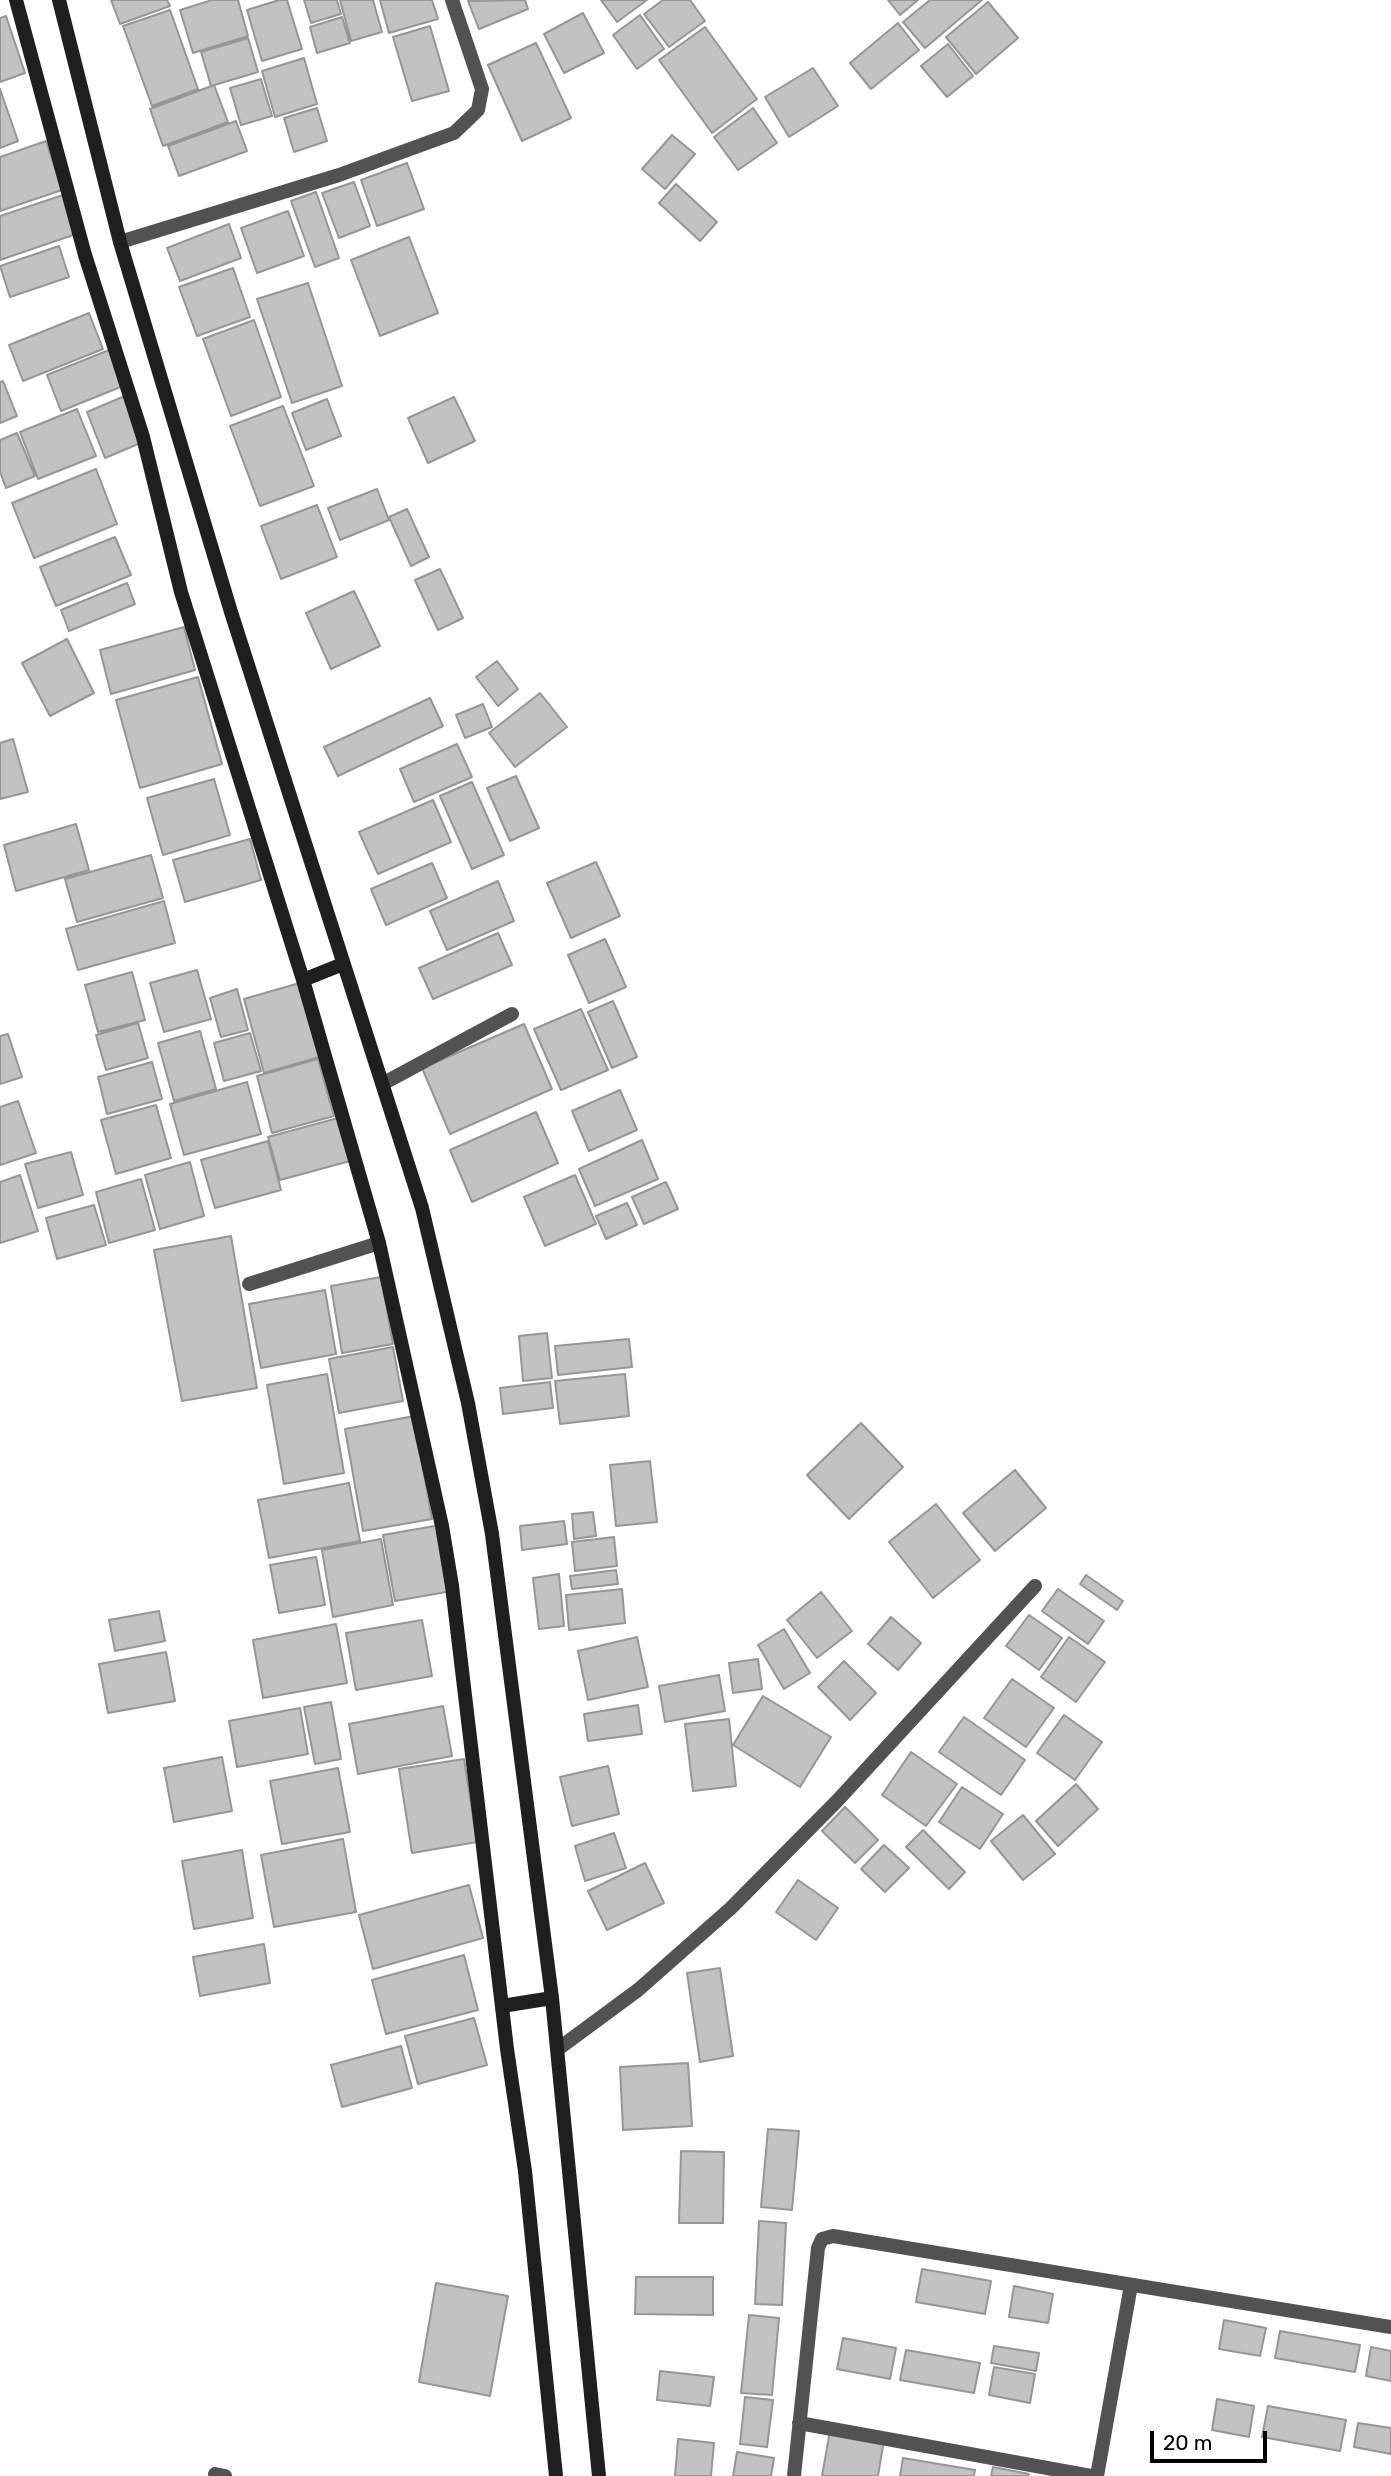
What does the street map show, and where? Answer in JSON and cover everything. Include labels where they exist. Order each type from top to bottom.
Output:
[{"type":"main road","points":[[16,0],[85,255],[143,437],[181,592],[303,979],[379,1242],[452,1586],[502,2006],[525,2171],[555,2476]]},
{"type":"main road","points":[[59,0],[120,242],[343,964],[384,1083],[422,1208],[468,1403],[492,1534],[552,1998],[598,2476]]},
{"type":"main road","points":[[303,979],[343,964]]},
{"type":"main road","points":[[502,2006],[552,1998]]},
{"type":"street","points":[[120,242],[339,175],[454,133],[478,110],[482,89],[452,0]]},
{"type":"street","points":[[384,1083],[512,1014]]},
{"type":"street","points":[[249,1284],[379,1242]]},
{"type":"street","points":[[558,2049],[638,1990],[731,1908],[838,1801],[1035,1586]]},
{"type":"street","points":[[794,2476],[818,2248],[822,2239],[833,2236],[1391,2327]]},
{"type":"street","points":[[1097,2476],[1131,2285]]},
{"type":"street","points":[[799,2423],[1091,2476]]},
{"type":"building","points":[[111,0],[167,0],[170,6],[120,24]]},
{"type":"building","points":[[212,0],[238,0],[248,36],[193,53],[180,10]]},
{"type":"building","points":[[287,0],[302,49],[262,61],[247,10]]},
{"type":"building","points":[[304,0],[337,0],[341,14],[311,23]]},
{"type":"building","points":[[340,0],[373,0],[382,32],[351,41]]},
{"type":"building","points":[[380,0],[432,0],[438,19],[389,33]]},
{"type":"building","points":[[525,0],[528,9],[479,29],[468,1]]},
{"type":"building","points":[[601,0],[647,0],[617,22]]},
{"type":"building","points":[[663,0],[690,0],[705,21],[669,47],[644,14]]},
{"type":"building","points":[[888,0],[918,0],[900,15]]},
{"type":"building","points":[[930,0],[982,0],[925,48],[903,22]]},
{"type":"building","points":[[988,2],[1018,38],[976,74],[946,37]]},
{"type":"building","points":[[170,10],[198,89],[152,106],[123,26]]},
{"type":"building","points":[[583,13],[604,53],[564,73],[544,34]]},
{"type":"building","points":[[640,15],[664,49],[637,69],[613,35]]},
{"type":"building","points":[[6,16],[25,73],[0,82],[0,18]]},
{"type":"building","points":[[342,17],[350,43],[317,53],[310,27]]},
{"type":"building","points":[[898,23],[919,50],[871,89],[850,63]]},
{"type":"building","points":[[430,26],[449,91],[412,101],[393,37]]},
{"type":"building","points":[[705,27],[757,99],[712,133],[659,60]]},
{"type":"building","points":[[248,38],[258,72],[211,86],[201,52]]},
{"type":"building","points":[[536,43],[571,118],[522,141],[488,65]]},
{"type":"building","points":[[948,44],[973,76],[947,97],[921,66]]},
{"type":"building","points":[[304,58],[317,104],[275,117],[262,71]]},
{"type":"building","points":[[813,68],[838,106],[789,137],[765,97]]},
{"type":"building","points":[[261,79],[272,116],[241,125],[230,88]]},
{"type":"building","points":[[214,85],[228,122],[163,146],[150,109]]},
{"type":"building","points":[[0,89],[18,141],[0,148]]},
{"type":"building","points":[[317,108],[327,141],[294,152],[284,118]]},
{"type":"building","points":[[753,108],[777,143],[738,170],[714,137]]},
{"type":"building","points":[[236,121],[247,151],[179,176],[168,146]]},
{"type":"building","points":[[672,135],[695,154],[665,189],[642,169]]},
{"type":"building","points":[[46,141],[62,190],[0,211],[0,157]]},
{"type":"building","points":[[407,163],[424,209],[377,226],[361,180]]},
{"type":"building","points":[[354,182],[370,226],[339,238],[322,193]]},
{"type":"building","points":[[676,184],[717,222],[700,241],[659,203]]},
{"type":"building","points":[[316,192],[339,258],[315,267],[291,201]]},
{"type":"building","points":[[66,194],[79,233],[0,260],[0,216]]},
{"type":"building","points":[[288,211],[304,256],[257,273],[241,228]]},
{"type":"building","points":[[229,224],[241,258],[180,281],[167,248]]},
{"type":"building","points":[[409,237],[438,313],[380,336],[351,260]]},
{"type":"building","points":[[59,246],[69,277],[10,297],[0,266]]},
{"type":"building","points":[[233,268],[250,317],[197,336],[179,287]]},
{"type":"building","points":[[308,283],[342,386],[292,403],[257,299]]},
{"type":"building","points":[[89,313],[103,349],[23,381],[9,345]]},
{"type":"building","points":[[254,320],[281,397],[231,416],[203,339]]},
{"type":"building","points":[[109,350],[123,386],[61,411],[47,375]]},
{"type":"building","points":[[3,381],[17,416],[0,423],[0,382]]},
{"type":"building","points":[[125,396],[143,442],[105,458],[87,412]]},
{"type":"building","points":[[454,397],[475,441],[428,463],[408,418]]},
{"type":"building","points":[[327,399],[341,436],[306,450],[292,413]]},
{"type":"building","points":[[283,406],[314,486],[260,506],[230,426]]},
{"type":"building","points":[[77,409],[96,456],[38,479],[20,432]]},
{"type":"building","points":[[17,433],[35,476],[6,488],[0,472],[0,440]]},
{"type":"building","points":[[96,469],[117,524],[34,558],[12,503]]},
{"type":"building","points":[[377,489],[389,520],[340,540],[328,508]]},
{"type":"building","points":[[317,505],[337,557],[281,579],[261,526]]},
{"type":"building","points":[[407,509],[429,557],[411,566],[389,517]]},
{"type":"building","points":[[115,537],[131,575],[56,606],[40,567]]},
{"type":"building","points":[[440,569],[463,618],[438,630],[415,580]]},
{"type":"building","points":[[127,583],[135,604],[69,631],[61,610]]},
{"type":"building","points":[[354,591],[380,646],[331,669],[306,613]]},
{"type":"building","points":[[184,627],[195,670],[111,694],[100,650]]},
{"type":"building","points":[[67,639],[94,693],[50,716],[22,663]]},
{"type":"building","points":[[497,661],[518,689],[498,706],[476,677]]},
{"type":"building","points":[[198,677],[222,764],[140,788],[116,700]]},
{"type":"building","points":[[540,693],[567,727],[515,767],[489,733]]},
{"type":"building","points":[[430,698],[443,726],[338,776],[324,747]]},
{"type":"building","points":[[483,704],[492,727],[465,738],[456,715]]},
{"type":"building","points":[[13,739],[28,792],[0,799],[0,743]]},
{"type":"building","points":[[457,744],[472,777],[414,802],[400,769]]},
{"type":"building","points":[[516,776],[539,828],[510,841],[487,788]]},
{"type":"building","points":[[214,779],[230,835],[163,855],[147,798]]},
{"type":"building","points":[[472,782],[504,855],[472,869],[440,796]]},
{"type":"building","points":[[433,800],[451,842],[378,874],[359,832]]},
{"type":"building","points":[[76,824],[89,870],[16,891],[4,845]]},
{"type":"building","points":[[250,839],[261,880],[185,902],[173,860]]},
{"type":"building","points":[[151,855],[163,898],[77,922],[65,879]]},
{"type":"building","points":[[596,862],[620,916],[571,938],[547,883]]},
{"type":"building","points":[[432,863],[447,898],[386,925],[371,889]]},
{"type":"building","points":[[498,881],[514,921],[447,950],[430,911]]},
{"type":"building","points":[[164,901],[175,943],[78,970],[66,929]]},
{"type":"building","points":[[498,933],[512,965],[433,999],[419,968]]},
{"type":"building","points":[[605,939],[626,987],[589,1003],[568,955]]},
{"type":"building","points":[[197,970],[211,1019],[164,1032],[150,983]]},
{"type":"building","points":[[132,972],[145,1020],[98,1032],[85,985]]},
{"type":"building","points":[[303,982],[323,1056],[264,1073],[244,999]]},
{"type":"building","points":[[237,989],[248,1030],[221,1037],[210,998]]},
{"type":"building","points":[[613,1001],[637,1057],[612,1068],[588,1012]]},
{"type":"building","points":[[581,1009],[608,1070],[561,1090],[534,1029]]},
{"type":"building","points":[[138,1023],[148,1058],[106,1070],[96,1035]]},
{"type":"building","points":[[524,1024],[552,1089],[450,1134],[422,1068]]},
{"type":"building","points":[[200,1031],[216,1089],[174,1101],[158,1043]]},
{"type":"building","points":[[250,1033],[261,1071],[224,1081],[214,1043]]},
{"type":"building","points":[[8,1034],[22,1077],[0,1084],[0,1036]]},
{"type":"building","points":[[318,1059],[334,1116],[272,1133],[257,1076]]},
{"type":"building","points":[[152,1062],[162,1099],[107,1114],[98,1077]]},
{"type":"building","points":[[247,1082],[261,1134],[184,1155],[170,1104]]},
{"type":"building","points":[[620,1090],[637,1130],[589,1151],[572,1111]]},
{"type":"building","points":[[18,1101],[36,1153],[0,1165],[0,1107]]},
{"type":"building","points":[[156,1105],[171,1158],[116,1174],[101,1120]]},
{"type":"building","points":[[536,1112],[558,1163],[472,1202],[450,1150]]},
{"type":"building","points":[[338,1118],[350,1161],[280,1180],[268,1137]]},
{"type":"building","points":[[642,1140],[658,1179],[595,1206],[579,1169]]},
{"type":"building","points":[[268,1141],[281,1190],[215,1208],[201,1160]]},
{"type":"building","points":[[71,1152],[83,1195],[38,1208],[25,1164]]},
{"type":"building","points":[[190,1162],[204,1216],[160,1229],[145,1175]]},
{"type":"building","points":[[20,1175],[38,1231],[0,1243],[0,1182]]},
{"type":"building","points":[[575,1175],[596,1224],[545,1246],[524,1197]]},
{"type":"building","points":[[141,1179],[155,1230],[109,1243],[96,1192]]},
{"type":"building","points":[[666,1182],[678,1209],[644,1224],[632,1197]]},
{"type":"building","points":[[627,1203],[637,1225],[606,1239],[596,1216]]},
{"type":"building","points":[[94,1205],[106,1245],[57,1259],[46,1218]]},
{"type":"building","points":[[231,1236],[257,1388],[182,1401],[154,1250]]},
{"type":"building","points":[[381,1277],[393,1344],[342,1353],[331,1286]]},
{"type":"building","points":[[325,1290],[336,1354],[261,1368],[249,1304]]},
{"type":"building","points":[[547,1333],[552,1378],[523,1381],[519,1336]]},
{"type":"building","points":[[629,1339],[632,1367],[558,1375],[555,1346]]},
{"type":"building","points":[[393,1347],[403,1401],[339,1413],[329,1359]]},
{"type":"building","points":[[327,1374],[344,1473],[284,1484],[267,1385]]},
{"type":"building","points":[[625,1374],[629,1416],[560,1424],[555,1381]]},
{"type":"building","points":[[550,1382],[553,1408],[503,1414],[500,1388]]},
{"type":"building","points":[[414,1416],[432,1519],[363,1531],[345,1429]]},
{"type":"building","points":[[861,1423],[903,1467],[849,1519],[807,1475]]},
{"type":"building","points":[[650,1461],[657,1522],[616,1526],[610,1465]]},
{"type":"building","points":[[1015,1470],[1046,1508],[995,1551],[963,1513]]},
{"type":"building","points":[[349,1483],[360,1541],[269,1558],[258,1500]]},
{"type":"building","points":[[936,1504],[980,1560],[933,1598],[889,1542]]},
{"type":"building","points":[[593,1512],[596,1536],[574,1539],[572,1514]]},
{"type":"building","points":[[564,1521],[567,1544],[522,1550],[520,1526]]},
{"type":"building","points":[[440,1525],[452,1591],[395,1601],[383,1535]]},
{"type":"building","points":[[614,1537],[617,1566],[575,1571],[572,1542]]},
{"type":"building","points":[[381,1539],[393,1605],[333,1617],[322,1550]]},
{"type":"building","points":[[316,1557],[325,1605],[279,1613],[270,1565]]},
{"type":"building","points":[[616,1570],[618,1584],[572,1589],[570,1576]]},
{"type":"building","points":[[559,1574],[564,1626],[539,1629],[533,1578]]},
{"type":"building","points":[[1086,1575],[1123,1601],[1117,1610],[1080,1584]]},
{"type":"building","points":[[622,1589],[625,1623],[569,1630],[566,1595]]},
{"type":"building","points":[[1058,1589],[1104,1621],[1088,1644],[1042,1611]]},
{"type":"building","points":[[821,1592],[852,1631],[817,1658],[787,1620]]},
{"type":"building","points":[[159,1611],[165,1641],[115,1651],[109,1620]]},
{"type":"building","points":[[1029,1615],[1062,1638],[1039,1670],[1006,1646]]},
{"type":"building","points":[[891,1617],[921,1643],[898,1670],[868,1644]]},
{"type":"building","points":[[422,1620],[432,1676],[356,1690],[346,1633]]},
{"type":"building","points":[[336,1624],[347,1683],[263,1698],[253,1640]]},
{"type":"building","points":[[784,1629],[810,1673],[784,1689],[758,1645]]},
{"type":"building","points":[[637,1637],[648,1687],[588,1700],[578,1651]]},
{"type":"building","points":[[1069,1637],[1105,1662],[1076,1702],[1041,1677]]},
{"type":"building","points":[[166,1652],[175,1701],[108,1713],[99,1664]]},
{"type":"building","points":[[758,1659],[762,1689],[733,1693],[729,1663]]},
{"type":"building","points":[[844,1661],[876,1693],[850,1720],[818,1687]]},
{"type":"building","points":[[719,1675],[725,1711],[665,1722],[659,1686]]},
{"type":"building","points":[[1012,1679],[1054,1708],[1026,1747],[984,1718]]},
{"type":"building","points":[[763,1696],[831,1737],[800,1787],[733,1745]]},
{"type":"building","points":[[331,1702],[341,1759],[315,1764],[304,1707]]},
{"type":"building","points":[[638,1705],[642,1734],[588,1741],[584,1714]]},
{"type":"building","points":[[443,1706],[452,1756],[358,1774],[349,1724]]},
{"type":"building","points":[[300,1708],[308,1754],[237,1767],[229,1721]]},
{"type":"building","points":[[1064,1715],[1102,1742],[1075,1780],[1037,1753]]},
{"type":"building","points":[[964,1717],[1025,1760],[1001,1795],[939,1752]]},
{"type":"building","points":[[729,1719],[736,1786],[693,1791],[685,1724]]},
{"type":"building","points":[[911,1752],[957,1784],[926,1826],[882,1795]]},
{"type":"building","points":[[222,1757],[232,1811],[174,1822],[164,1768]]},
{"type":"building","points":[[464,1759],[477,1842],[412,1853],[399,1769]]},
{"type":"building","points":[[608,1766],[619,1814],[572,1826],[560,1777]]},
{"type":"building","points":[[338,1768],[350,1832],[282,1844],[270,1781]]},
{"type":"building","points":[[1076,1784],[1098,1809],[1058,1846],[1036,1821]]},
{"type":"building","points":[[962,1787],[1003,1814],[980,1849],[939,1822]]},
{"type":"building","points":[[845,1807],[878,1840],[855,1863],[822,1831]]},
{"type":"building","points":[[1023,1815],[1055,1854],[1023,1880],[991,1841]]},
{"type":"building","points":[[923,1830],[965,1872],[949,1889],[906,1847]]},
{"type":"building","points":[[614,1833],[626,1868],[585,1881],[575,1846]]},
{"type":"building","points":[[343,1839],[356,1912],[274,1927],[261,1855]]},
{"type":"building","points":[[884,1845],[909,1868],[885,1892],[861,1869]]},
{"type":"building","points":[[242,1850],[253,1918],[194,1929],[182,1861]]},
{"type":"building","points":[[645,1863],[664,1903],[607,1930],[588,1891]]},
{"type":"building","points":[[798,1880],[838,1908],[816,1940],[776,1912]]},
{"type":"building","points":[[469,1885],[483,1938],[373,1969],[359,1915]]},
{"type":"building","points":[[264,1944],[270,1983],[200,1996],[193,1957]]},
{"type":"building","points":[[464,1955],[478,2010],[386,2034],[372,1980]]},
{"type":"building","points":[[720,1968],[733,2056],[700,2062],[687,1973]]},
{"type":"building","points":[[474,2018],[487,2065],[418,2084],[405,2036]]},
{"type":"building","points":[[401,2046],[412,2088],[342,2107],[331,2065]]},
{"type":"building","points":[[688,2063],[692,2126],[623,2130],[620,2067]]},
{"type":"building","points":[[768,2129],[799,2131],[792,2210],[761,2207]]},
{"type":"building","points":[[681,2151],[724,2152],[723,2223],[679,2223]]},
{"type":"building","points":[[759,2221],[786,2223],[782,2305],[755,2304]]},
{"type":"building","points":[[922,2269],[991,2281],[985,2314],[916,2302]]},
{"type":"building","points":[[636,2277],[713,2277],[713,2315],[635,2314]]},
{"type":"building","points":[[436,2283],[508,2296],[490,2396],[419,2382]]},
{"type":"building","points":[[1014,2286],[1053,2294],[1048,2323],[1009,2317]]},
{"type":"building","points":[[749,2315],[779,2318],[772,2395],[741,2393]]},
{"type":"building","points":[[1224,2320],[1266,2328],[1260,2356],[1219,2349]]},
{"type":"building","points":[[1280,2331],[1360,2345],[1355,2372],[1275,2358]]},
{"type":"building","points":[[843,2338],[896,2348],[890,2379],[837,2369]]},
{"type":"building","points":[[994,2346],[1039,2353],[1036,2371],[991,2363]]},
{"type":"building","points":[[1371,2347],[1391,2351],[1391,2381],[1366,2376]]},
{"type":"building","points":[[906,2350],[980,2363],[974,2393],[900,2380]]},
{"type":"building","points":[[994,2367],[1035,2374],[1030,2403],[989,2395]]},
{"type":"building","points":[[660,2371],[714,2377],[710,2406],[657,2400]]},
{"type":"building","points":[[745,2397],[773,2400],[767,2447],[740,2444]]},
{"type":"building","points":[[1217,2399],[1254,2406],[1249,2437],[1212,2430]]},
{"type":"building","points":[[1268,2406],[1346,2420],[1340,2451],[1262,2437]]},
{"type":"building","points":[[1358,2423],[1391,2428],[1391,2454],[1354,2447]]},
{"type":"building","points":[[830,2431],[884,2440],[878,2476],[822,2476]]},
{"type":"building","points":[[678,2439],[714,2443],[711,2476],[675,2476]]},
{"type":"building","points":[[737,2452],[774,2458],[771,2476],[733,2476]]},
{"type":"building","points":[[903,2458],[975,2470],[974,2476],[900,2476]]},
{"type":"building","points":[[993,2467],[1029,2474],[991,2476]]}]
